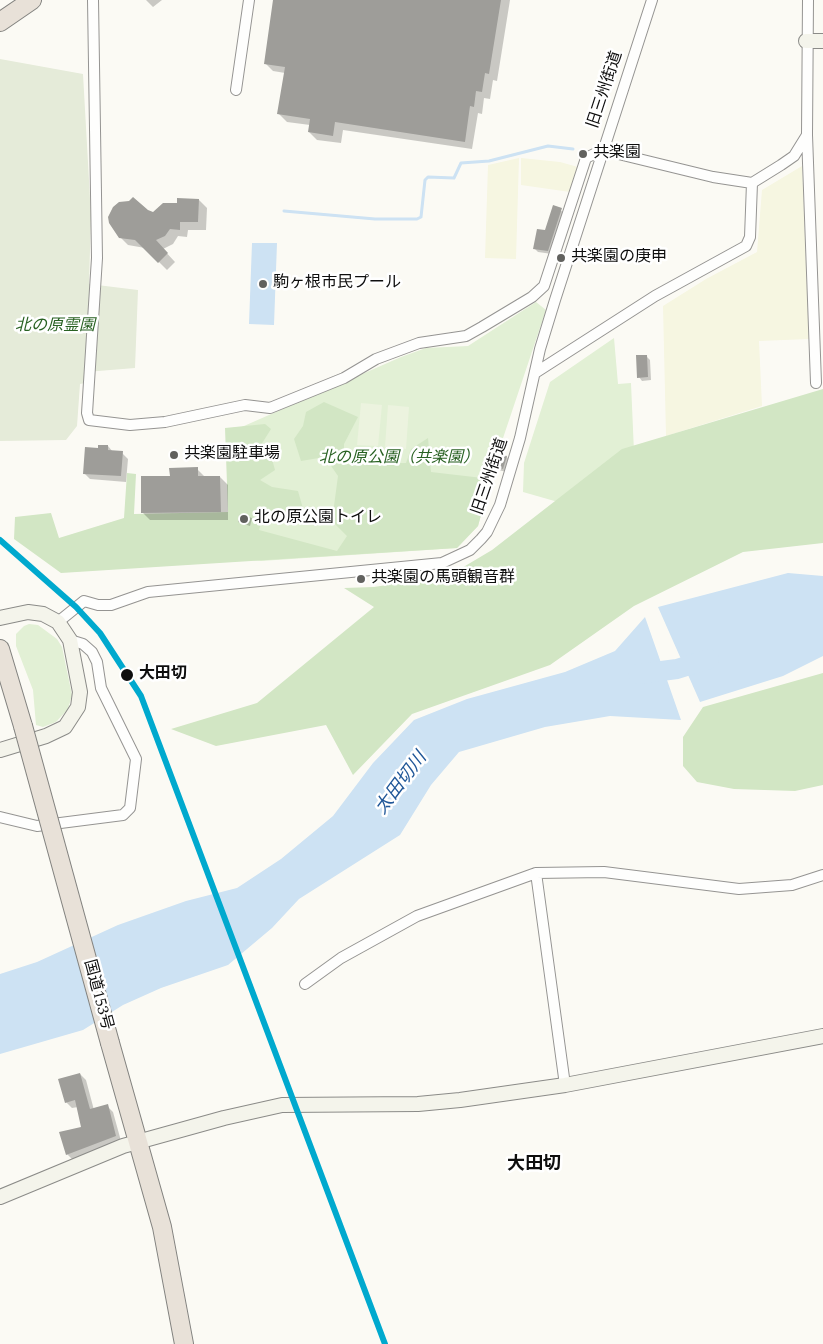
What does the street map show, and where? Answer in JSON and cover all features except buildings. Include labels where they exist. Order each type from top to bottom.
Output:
[{"type":"highway","points":[[0,22],[32,0]]},
{"type":"highway","name":"国道153号","points":[[0,649],[162,1227],[184,1344]]},
{"type":"street","points":[[93,0],[97,213],[87,414],[90,420],[130,425],[165,422],[245,405],[270,408],[344,378],[380,358],[419,343],[466,336],[532,298],[544,286],[586,158],[602,150],[713,177],[752,183],[794,156],[807,135]]},
{"type":"street","points":[[236,90],[249,0]]},
{"type":"street","name":"旧三州街道","points":[[58,622],[84,601],[98,605],[111,605],[148,592],[414,567],[442,563],[458,558],[470,550],[487,532],[500,505],[520,438],[555,300],[652,0]]},
{"type":"street","points":[[808,0],[806,41],[807,135],[816,383]]},
{"type":"street","points":[[806,41],[823,41]]},
{"type":"street","points":[[535,373],[655,296],[746,246],[750,237],[752,183]]},
{"type":"street","points":[[0,618],[28,612],[43,614],[58,622],[70,640],[80,692],[78,707],[65,727],[0,750]]},
{"type":"street","points":[[0,817],[37,826],[123,815],[130,808],[136,759],[102,688],[97,662],[92,652],[82,644],[70,640]]},
{"type":"street","points":[[306,984],[341,958],[416,916],[536,873],[604,872],[738,890],[792,885],[823,875]]},
{"type":"street","points":[[536,873],[565,1085]]},
{"type":"street","points":[[0,1197],[139,1142],[224,1118],[282,1105],[418,1104],[565,1085],[823,1036]]},
{"type":"green space","name":"北の原霊園","points":[[0,59],[83,74],[91,216],[89,284],[138,290],[135,368],[86,372],[85,383],[80,384],[77,426],[66,440],[0,441]]},
{"type":"green space","points":[[519,158],[516,259],[485,258],[488,165]]},
{"type":"green space","points":[[521,158],[560,162],[578,167],[570,192],[521,185]]},
{"type":"green space","points":[[802,166],[809,339],[759,341],[762,406],[666,436],[663,306],[706,279],[757,252],[762,190]]},
{"type":"green space","name":"北の原公園（共楽園）","points":[[536,302],[546,310],[499,450],[478,526],[457,548],[261,561],[235,558],[228,433],[401,357],[426,348],[468,346]]},
{"type":"green space","points":[[614,338],[618,384],[631,383],[635,475],[572,506],[523,492],[524,463],[550,382]]},
{"type":"green space","points":[[823,389],[823,543],[743,552],[634,606],[550,665],[412,714],[353,775],[326,725],[216,746],[171,729],[257,703],[374,607],[344,588],[374,587],[450,575],[492,550],[622,449]]},
{"type":"green space","points":[[324,402],[358,417],[344,444],[344,464],[406,463],[411,449],[428,438],[431,472],[491,479],[478,526],[457,548],[61,573],[14,539],[15,517],[51,513],[59,538],[124,518],[127,473],[136,474],[134,514],[228,512],[225,428],[265,424],[271,429],[256,453],[269,448],[275,470],[260,480],[272,487],[298,491],[306,519],[265,511],[259,530],[337,551],[347,536],[332,521],[338,476],[325,457],[301,461],[294,439],[303,426],[306,412]]},
{"type":"green space","points":[[361,403],[382,405],[378,446],[357,445]]},
{"type":"green space","points":[[388,405],[409,407],[406,449],[385,447]]},
{"type":"green space","points":[[29,624],[38,625],[57,639],[62,647],[72,695],[68,709],[56,722],[43,727],[36,725],[33,690],[16,646],[16,634]]},
{"type":"green space","points":[[823,673],[823,785],[795,791],[734,789],[697,782],[683,766],[683,737],[703,707]]},
{"type":"water","name":"駒ヶ根市民プール","points":[[252,243],[277,243],[274,325],[249,324]]},
{"type":"water","points":[[788,573],[823,576],[823,656],[783,676],[700,702],[658,607]]},
{"type":"water","points":[[645,617],[681,720],[610,716],[545,727],[459,752],[431,785],[400,835],[299,899],[272,928],[228,965],[161,988],[123,1005],[83,1030],[0,1054],[0,974],[37,962],[118,925],[186,901],[237,888],[281,859],[333,816],[373,763],[414,720],[467,699],[565,672],[615,651]]},
{"type":"waterway","points":[[284,211],[375,219],[417,219],[421,217],[425,180],[428,177],[454,178],[461,163],[489,161],[548,146],[573,149]]},
{"type":"waterway","name":"太田切川","points":[[638,674],[677,669],[709,659]]},
{"type":"transit line","points":[[0,540],[76,607],[100,633],[141,696],[385,1344]]},
{"type":"place","name":"共楽園","points":[[583,154]]},
{"type":"place","name":"共楽園の庚申","points":[[561,258]]},
{"type":"place","name":"駒ヶ根市民プール","points":[[263,284]]},
{"type":"place","name":"共楽園駐車場","points":[[174,455]]},
{"type":"place","name":"北の原公園トイレ","points":[[244,519]]},
{"type":"place","name":"共楽園の馬頭観音群","points":[[361,579]]},
{"type":"place","name":"大田切","points":[[127,675]]},
{"type":"district","name":"大田切","points":[[534,1165]]}]
